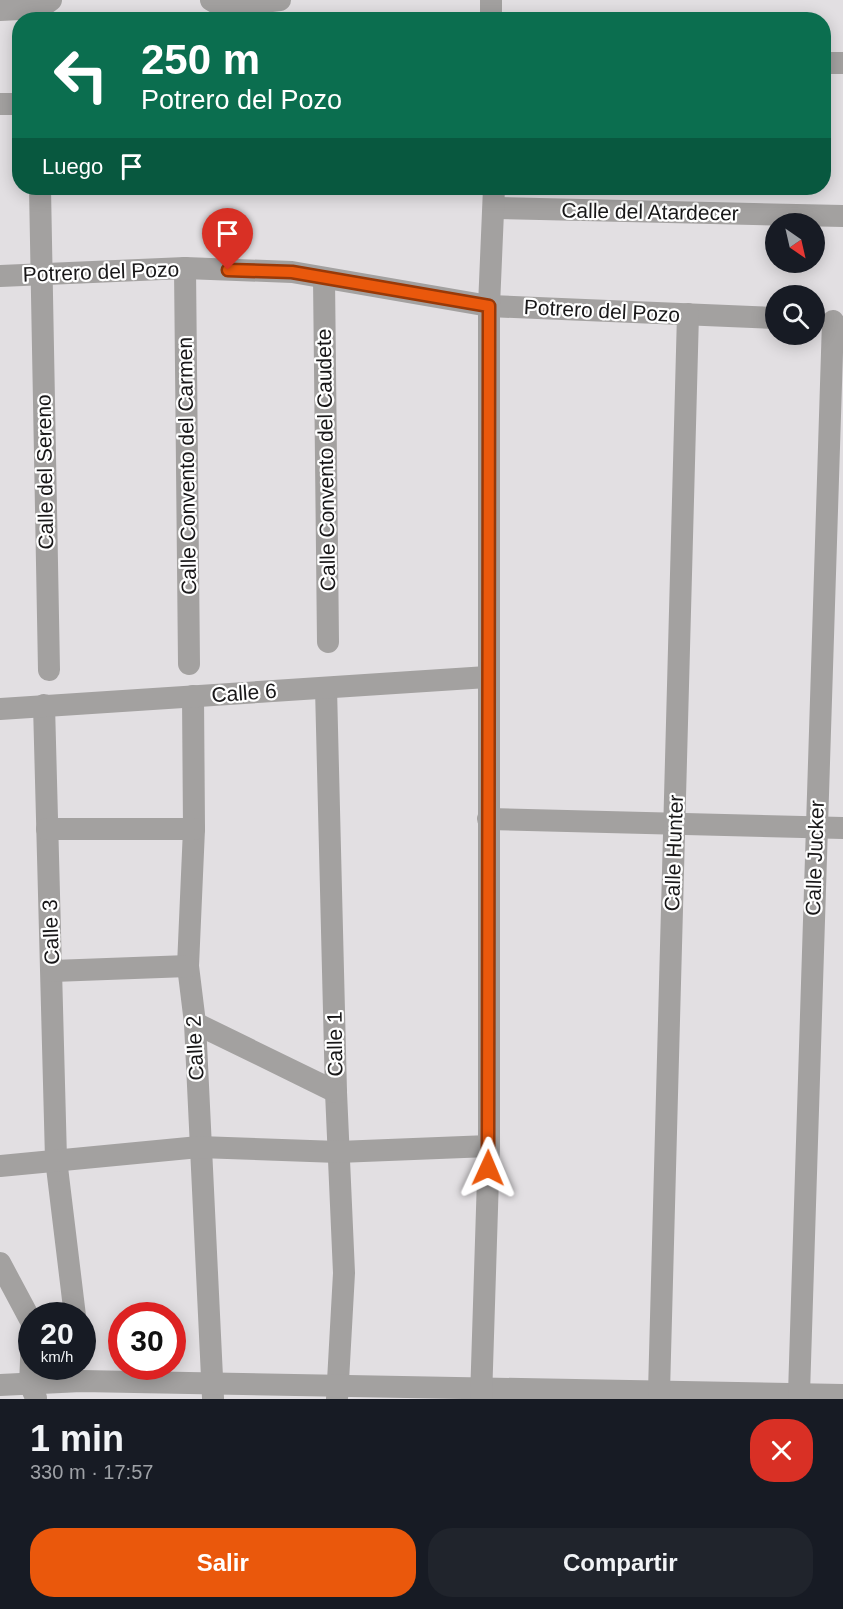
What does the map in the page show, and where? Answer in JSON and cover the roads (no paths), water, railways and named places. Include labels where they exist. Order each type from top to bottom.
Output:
[{"type":"street","points":[[0,9],[40,8],[51,0]]},
{"type":"street","points":[[211,0],[223,7],[280,0]]},
{"type":"street","name":"Calle del Sereno","points":[[39,195],[49,670]]},
{"type":"street","points":[[481,1394],[489,1146],[489,306],[494,198]]},
{"type":"street","name":"Calle del Atardecer","points":[[494,198],[843,216]]},
{"type":"street","name":"Potrero del Pozo","points":[[0,276],[185,268],[292,272],[489,306],[765,318]]},
{"type":"street","name":"Calle Convento del Carmen","points":[[185,268],[189,663]]},
{"type":"street","name":"Calle Convento del Caudete","points":[[324,278],[328,642]]},
{"type":"street","name":"Calle Hunter","points":[[659,1392],[688,314]]},
{"type":"street","name":"Calle Jucker","points":[[799,1394],[830,321]]},
{"type":"street","name":"Calle 6","points":[[0,709],[488,677]]},
{"type":"street","name":"Calle 1","points":[[326,688],[336,1092],[344,1273],[337,1393]]},
{"type":"street","name":"Calle 2","points":[[193,696],[194,829],[188,966],[195,1023],[199,1147],[213,1391]]},
{"type":"street","name":"Calle 3","points":[[44,705],[53,971],[56,1159],[73,1302]]},
{"type":"street","points":[[488,819],[843,828]]},
{"type":"street","points":[[47,829],[194,829]]},
{"type":"street","points":[[53,971],[188,966]]},
{"type":"street","points":[[195,1023],[336,1092]]},
{"type":"street","points":[[0,1166],[199,1147],[338,1152],[489,1146]]},
{"type":"street","points":[[0,1263],[21,1302]]},
{"type":"street","points":[[96,1376],[213,1391],[481,1394],[659,1392],[732,1396],[843,1395]]},
{"type":"street","points":[[0,1385],[33,1391],[64,1380]]}]
